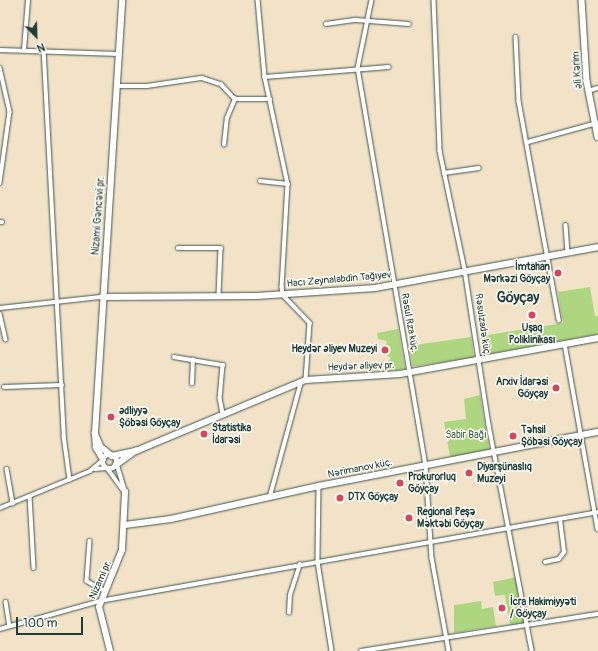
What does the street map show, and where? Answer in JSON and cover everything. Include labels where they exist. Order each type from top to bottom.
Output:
[{"type":"main road","name":"Nizami Gəncəvi pr.","points":[[107,469],[96,448],[95,433],[102,297],[122,0]]},
{"type":"main road","name":"Əli Kərim","points":[[582,0],[588,91],[598,137]]},
{"type":"main road","name":"Hacı Zeynalabdin Tağıyev","points":[[102,297],[283,295],[394,284],[547,255],[598,247]]},
{"type":"main road","name":"Heydər Əliyev pr.","points":[[136,451],[304,381],[410,372],[598,338]]},
{"type":"main road","name":"Nərimanov küç.","points":[[125,525],[172,519],[318,486],[598,432]]},
{"type":"main road","points":[[95,433],[101,447],[112,456],[117,465]]},
{"type":"main road","points":[[103,460],[112,456],[136,451]]},
{"type":"main road","points":[[107,469],[117,465],[136,451]]},
{"type":"main road","name":"Nizami pr.","points":[[110,651],[99,612],[100,601],[119,562],[125,525],[125,492]]},
{"type":"street","points":[[24,50],[28,0]]},
{"type":"street","points":[[258,0],[265,78],[288,184],[281,265],[283,295],[310,323],[304,381],[270,496]]},
{"type":"street","name":"Rəsul Rza küç.","points":[[372,0],[369,21],[358,68],[426,466],[431,542],[449,651]]},
{"type":"street","name":"Rəsulzadə küç.","points":[[434,0],[435,74],[444,173],[465,270],[478,360],[494,453],[510,528],[532,651]]},
{"type":"street","points":[[326,24],[369,21],[409,24]]},
{"type":"street","points":[[516,37],[517,89],[528,142],[559,320]]},
{"type":"street","points":[[44,49],[62,385],[70,480]]},
{"type":"street","points":[[0,50],[44,49],[118,54]]},
{"type":"street","points":[[265,78],[358,68],[389,67]]},
{"type":"street","points":[[0,68],[10,112],[0,183]]},
{"type":"street","points":[[117,86],[141,86],[202,78],[221,84],[235,99],[270,99]]},
{"type":"street","points":[[588,91],[598,88]]},
{"type":"street","points":[[224,145],[226,118],[235,99]]},
{"type":"street","points":[[528,142],[596,124]]},
{"type":"street","points":[[444,173],[479,168]]},
{"type":"street","points":[[260,181],[288,184]]},
{"type":"street","points":[[566,225],[568,252]]},
{"type":"street","points":[[178,248],[221,248],[219,296]]},
{"type":"street","points":[[0,307],[58,300],[102,297]]},
{"type":"street","points":[[0,314],[6,339]]},
{"type":"street","points":[[565,344],[581,436],[597,512],[598,529]]},
{"type":"street","points":[[174,357],[223,365],[220,398],[223,414]]},
{"type":"street","points":[[192,384],[193,360]]},
{"type":"street","points":[[4,387],[62,385]]},
{"type":"street","points":[[0,508],[90,471],[103,460]]},
{"type":"street","points":[[117,465],[125,492]]},
{"type":"street","points":[[7,469],[14,503]]},
{"type":"street","points":[[90,471],[107,469],[125,492]]},
{"type":"street","points":[[318,486],[318,562],[332,651]]},
{"type":"street","points":[[30,496],[34,568]]},
{"type":"street","points":[[0,629],[100,601],[597,512]]},
{"type":"street","points":[[545,562],[559,559],[564,552],[560,519]]},
{"type":"street","points":[[90,541],[87,581],[105,591]]},
{"type":"street","points":[[289,613],[290,596],[300,566]]},
{"type":"street","points":[[6,602],[10,626]]},
{"type":"street","points":[[361,651],[447,639],[598,614]]},
{"type":"green space","points":[[590,287],[595,316],[598,316],[598,334],[483,355],[481,336],[563,323],[558,292]]},
{"type":"green space","points":[[398,329],[405,369],[386,371],[385,365],[391,358],[385,354],[389,350],[385,347],[387,341],[378,339],[377,333]]},
{"type":"green space","points":[[471,337],[474,358],[413,366],[410,346]]},
{"type":"green space","name":"Sabir Bağı","points":[[480,395],[489,450],[450,457],[444,422],[466,419],[464,399]]},
{"type":"green space","points":[[517,577],[525,623],[510,625],[505,595],[495,596],[493,582]]},
{"type":"green space","points":[[481,601],[482,609],[493,607],[496,626],[454,633],[454,605]]},
{"type":"place","name":"İmtahan Mərkəzi Göyçay","points":[[558,273]]},
{"type":"place","name":"Uşaq Poliklinikası","points":[[532,315]]},
{"type":"place","name":"Heydər Əliyev Muzeyi","points":[[385,350]]},
{"type":"place","name":"Arxiv İdarəsi Göyçay","points":[[556,388]]},
{"type":"place","name":"Ədliyyə Şöbəsi Göyçay","points":[[111,417]]},
{"type":"place","name":"Statistika İdarəsi","points":[[204,434]]},
{"type":"place","name":"Təhsil Şöbəsi Göyçay","points":[[513,436]]},
{"type":"place","name":"Diyarşünaslıq Muzeyi","points":[[469,473]]},
{"type":"place","name":"Prokurorluq Göyçay","points":[[400,483]]},
{"type":"place","name":"DTX Göyçay","points":[[340,498]]},
{"type":"place","name":"Regional Peşə Məktəbi Göyçay","points":[[409,518]]},
{"type":"place","name":"İcra Hakimiyyəti / Göyçay","points":[[502,608]]},
{"type":"district","name":"Göyçay","points":[[518,298]]}]
